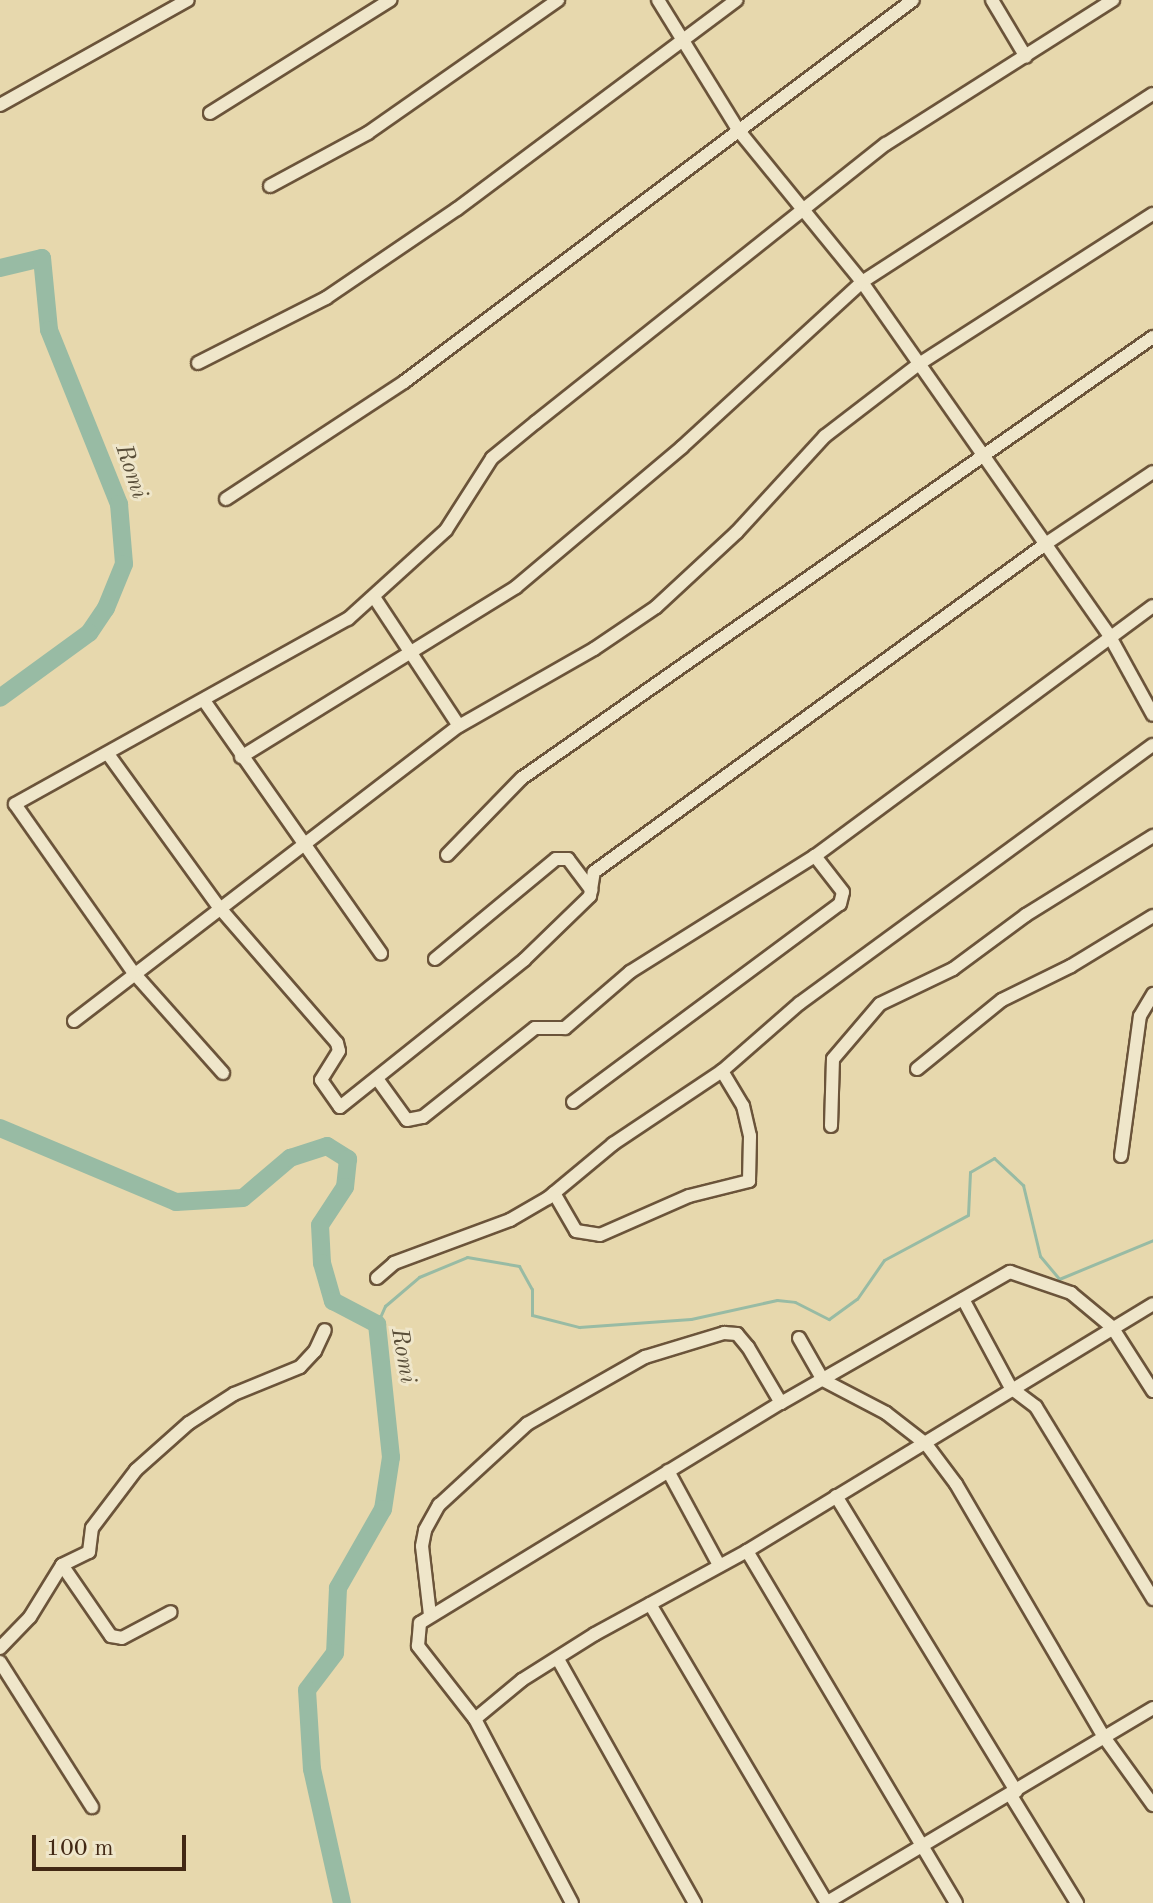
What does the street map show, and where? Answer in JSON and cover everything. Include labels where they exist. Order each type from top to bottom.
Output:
[{"type":"street","points":[[0,105],[188,0]]},
{"type":"street","points":[[210,113],[390,0]]},
{"type":"street","points":[[270,186],[368,133],[558,0]]},
{"type":"street","points":[[658,0],[739,131],[862,282],[1109,635],[1153,715]]},
{"type":"street","points":[[198,363],[339,289],[457,209],[736,0]]},
{"type":"street","points":[[226,499],[404,382],[913,0]]},
{"type":"street","points":[[992,0],[1026,57]]},
{"type":"street","points":[[223,1073],[133,972],[14,810],[24,797],[205,702],[348,619],[446,530],[492,458],[886,144],[1113,0]]},
{"type":"street","points":[[241,757],[516,587],[682,447],[862,282],[1153,94]]},
{"type":"street","points":[[74,1021],[218,906],[459,726],[594,649],[656,607],[737,532],[825,436],[919,364],[1153,214]]},
{"type":"street","points":[[447,855],[522,778],[980,454],[1153,337]]},
{"type":"street","points":[[108,754],[218,906],[337,1043],[339,1051],[321,1080],[335,1106],[346,1106],[524,960],[591,890],[594,872],[1044,545],[1153,472]]},
{"type":"street","points":[[374,597],[414,652],[459,726]]},
{"type":"street","points":[[378,1080],[407,1120],[423,1117],[535,1028],[565,1028],[678,939],[815,856],[1109,635],[1153,606]]},
{"type":"street","points":[[205,702],[381,953]]},
{"type":"street","points":[[377,1278],[394,1263],[510,1220],[554,1193],[613,1144],[722,1071],[800,1003],[1153,745]]},
{"type":"street","points":[[831,1126],[833,1059],[880,1004],[953,969],[1026,915],[1153,836]]},
{"type":"street","points":[[573,1102],[840,904],[843,892],[815,856]]},
{"type":"street","points":[[435,959],[556,859],[568,859],[591,890]]},
{"type":"street","points":[[917,1069],[1002,1000],[1071,966],[1153,916]]},
{"type":"street","points":[[1121,1156],[1137,1028],[1153,994]]},
{"type":"street","points":[[554,1193],[576,1231],[600,1235],[689,1196],[749,1181],[750,1136],[743,1106],[722,1071]]},
{"type":"street","points":[[572,1903],[475,1719],[418,1646],[420,1623],[430,1615],[463,1602],[781,1403],[1010,1272],[1071,1293],[1112,1327],[1153,1391]]},
{"type":"street","points":[[963,1299],[1011,1388],[1036,1407],[1153,1599]]},
{"type":"street","points":[[475,1719],[522,1680],[747,1551],[1153,1304]]},
{"type":"street","points":[[0,1648],[30,1617],[62,1565],[89,1552],[92,1528],[136,1470],[189,1423],[234,1394],[300,1367],[315,1351],[325,1330]]},
{"type":"street","points":[[430,1615],[422,1546],[425,1530],[439,1505],[527,1424],[645,1357],[724,1333],[737,1334],[748,1347],[781,1403]]},
{"type":"street","points":[[799,1338],[823,1380],[886,1413],[926,1444],[956,1484],[1104,1737],[1153,1805]]},
{"type":"street","points":[[668,1471],[719,1565]]},
{"type":"street","points":[[836,1496],[1077,1903]]},
{"type":"street","points":[[747,1551],[956,1903]]},
{"type":"street","points":[[62,1565],[111,1636],[122,1638],[171,1612]]},
{"type":"street","points":[[650,1604],[827,1903],[1153,1708]]},
{"type":"street","points":[[559,1661],[695,1903]]},
{"type":"street","points":[[0,1662],[92,1807]]},
{"type":"waterway","name":"Romi","points":[[0,268],[42,258],[49,330],[119,504],[124,564],[106,608],[89,633],[0,698]]},
{"type":"waterway","name":"Romi","points":[[0,1128],[176,1202],[243,1198],[290,1158],[327,1146],[348,1159],[345,1187],[320,1225],[322,1263],[333,1301],[377,1324],[391,1457],[383,1509],[338,1588],[335,1653],[307,1690],[312,1769],[342,1903]]},
{"type":"waterway","points":[[377,1324],[385,1306],[419,1277],[467,1257],[519,1266],[532,1289],[532,1315],[579,1327],[691,1319],[777,1300],[795,1302],[829,1319],[857,1299],[884,1260],[968,1215],[970,1172],[994,1158],[1023,1185],[1040,1256],[1059,1279],[1153,1240]]}]
